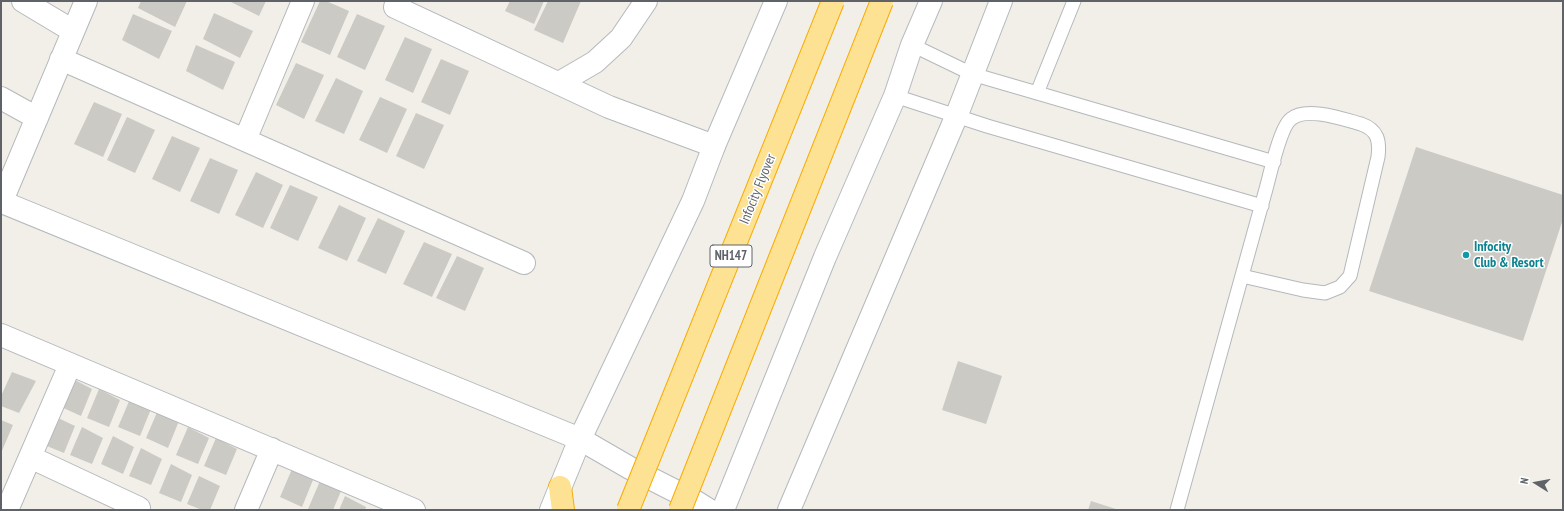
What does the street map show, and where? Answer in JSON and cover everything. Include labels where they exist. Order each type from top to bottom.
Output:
[{"type":"highway","name":"Infocity Flyover","points":[[628,510],[833,1]]},
{"type":"highway","points":[[680,510],[882,1]]},
{"type":"highway","points":[[560,487],[563,510]]},
{"type":"street","points":[[23,1],[73,31]]},
{"type":"street","points":[[86,1],[1,203],[580,439],[630,468],[693,500],[709,510]]},
{"type":"street","points":[[246,140],[303,1]]},
{"type":"street","points":[[559,83],[595,62],[621,38],[646,1]]},
{"type":"street","points":[[551,510],[580,439],[693,202],[714,146],[776,1]]},
{"type":"street","points":[[724,510],[825,256],[895,96],[912,45],[931,1]]},
{"type":"street","points":[[789,510],[956,117],[1001,1]]},
{"type":"street","points":[[392,3],[609,106],[714,146]]},
{"type":"street","points":[[61,60],[524,263]]},
{"type":"street","points":[[1,98],[36,118]]},
{"type":"street","points":[[1,335],[414,510]]},
{"type":"street","points":[[6,510],[70,365]]},
{"type":"street","points":[[246,510],[272,449]]},
{"type":"street","points":[[30,456],[140,509]]},
{"type":"lane","points":[[1037,93],[1074,1]]},
{"type":"lane","points":[[912,45],[972,74],[1274,162]]},
{"type":"lane","points":[[895,96],[956,117],[1262,206]]},
{"type":"lane","points":[[1177,510],[1242,276],[1282,134],[1290,119],[1301,114],[1315,113],[1362,125],[1375,133],[1379,145],[1378,157],[1350,276],[1340,287],[1325,293],[1303,290],[1242,276]]},
{"type":"building","points":[[141,1],[187,1],[175,27],[138,8]]},
{"type":"building","points":[[229,1],[266,1],[259,16]]},
{"type":"building","points":[[320,1],[326,1],[349,11],[330,55],[301,42]]},
{"type":"building","points":[[510,1],[544,1],[534,24],[505,11]]},
{"type":"building","points":[[548,1],[581,1],[563,43],[534,30]]},
{"type":"building","points":[[214,13],[253,31],[240,58],[203,39]]},
{"type":"building","points":[[133,14],[172,31],[159,59],[122,40]]},
{"type":"building","points":[[357,14],[385,26],[365,70],[337,57]]},
{"type":"building","points":[[405,37],[432,49],[413,93],[385,80]]},
{"type":"building","points":[[196,45],[235,62],[223,90],[186,71]]},
{"type":"building","points":[[441,59],[469,71],[450,115],[421,102]]},
{"type":"building","points":[[296,63],[324,75],[304,119],[276,105]]},
{"type":"building","points":[[336,78],[363,91],[344,134],[315,121]]},
{"type":"building","points":[[380,97],[407,109],[387,153],[359,140]]},
{"type":"building","points":[[94,102],[122,114],[103,157],[74,144]]},
{"type":"building","points":[[416,113],[444,125],[424,169],[396,156]]},
{"type":"building","points":[[127,117],[155,130],[135,173],[107,160]]},
{"type":"building","points":[[172,136],[200,148],[180,192],[152,179]]},
{"type":"building","name":"Infocity Club & Resort","points":[[1416,147],[1563,195],[1563,219],[1523,341],[1369,291]]},
{"type":"building","points":[[210,158],[238,170],[219,214],[190,201]]},
{"type":"building","points":[[256,172],[283,185],[263,228],[235,215]]},
{"type":"building","points":[[290,185],[318,197],[298,241],[270,228]]},
{"type":"building","points":[[339,205],[366,218],[347,261],[318,248]]},
{"type":"building","points":[[378,218],[405,231],[386,274],[357,261]]},
{"type":"building","points":[[424,242],[452,254],[432,297],[403,284]]},
{"type":"building","points":[[457,256],[484,268],[465,311],[436,298]]},
{"type":"building","points":[[958,361],[1002,376],[986,424],[942,410]]},
{"type":"building","points":[[12,372],[36,381],[19,413],[1,406],[1,396]]},
{"type":"building","points":[[71,378],[92,389],[81,416],[59,406]]},
{"type":"building","points":[[99,389],[120,400],[109,427],[87,418]]},
{"type":"building","points":[[130,399],[151,409],[140,436],[118,427]]},
{"type":"building","points":[[158,410],[179,421],[168,448],[146,438]]},
{"type":"building","points":[[54,416],[75,426],[64,453],[42,444]]},
{"type":"building","points":[[1,420],[13,425],[1,453]]},
{"type":"building","points":[[82,427],[103,438],[92,464],[70,455]]},
{"type":"building","points":[[188,427],[209,438],[198,464],[176,455]]},
{"type":"building","points":[[113,436],[134,447],[123,474],[101,464]]},
{"type":"building","points":[[216,438],[237,449],[226,475],[204,466]]},
{"type":"building","points":[[141,448],[162,459],[151,485],[129,476]]},
{"type":"building","points":[[171,464],[192,475],[181,502],[159,493]]},
{"type":"building","points":[[292,469],[313,480],[302,507],[280,497]]},
{"type":"building","points":[[199,476],[220,486],[210,510],[202,510],[187,504]]},
{"type":"building","points":[[320,481],[341,491],[333,510],[308,509]]},
{"type":"building","points":[[345,496],[366,507],[365,510],[339,510]]},
{"type":"building","points":[[1091,501],[1119,510],[1088,510]]},
{"type":"place","name":"Infocity Club & Resort","points":[[1466,255]]}]
